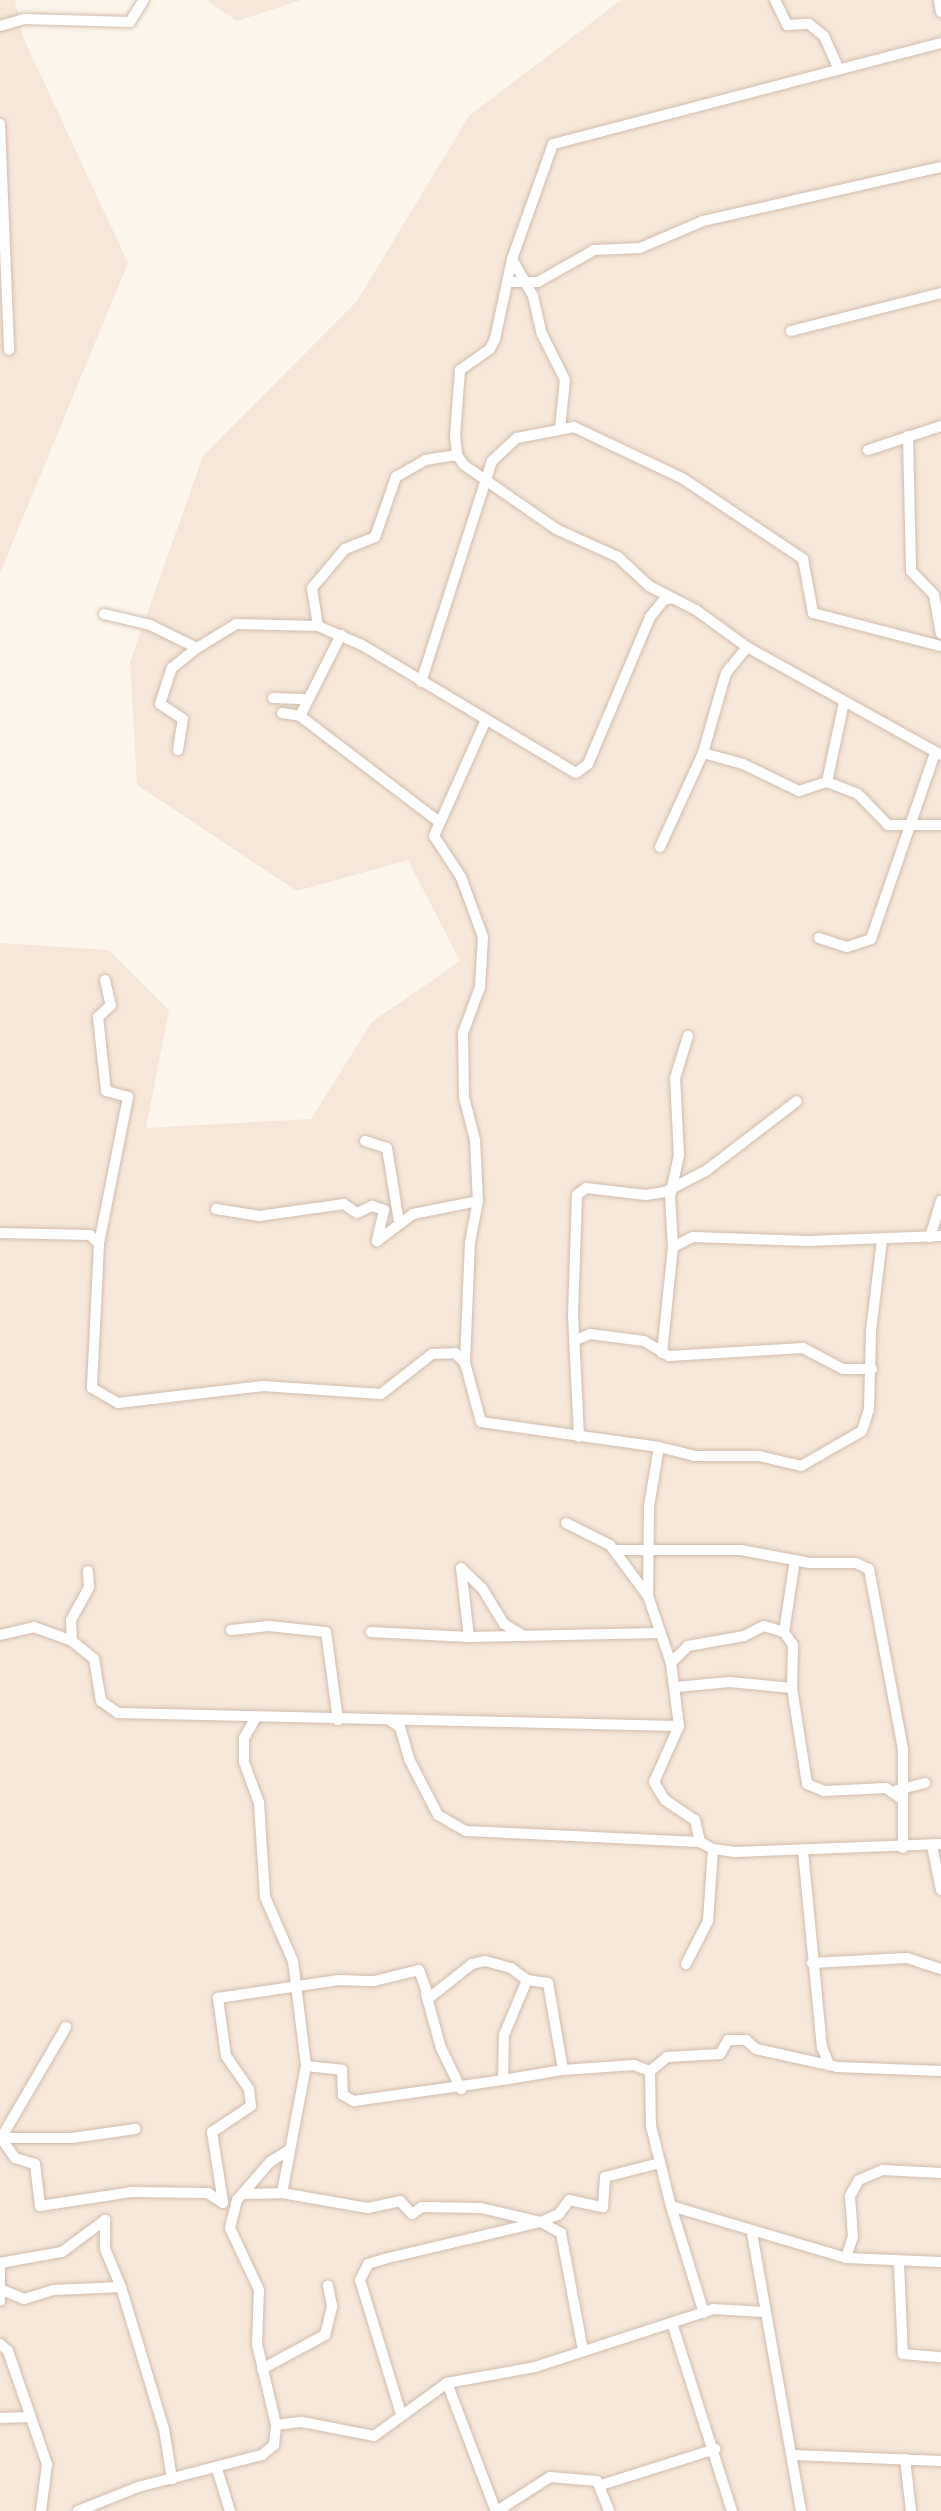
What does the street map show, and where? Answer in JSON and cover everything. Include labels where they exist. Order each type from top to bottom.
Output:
[{"type":"street","points":[[0,26],[24,19],[130,22],[144,0]]},
{"type":"street","points":[[775,0],[788,26],[809,24],[824,36],[839,70]]},
{"type":"street","points":[[939,0],[941,12]]},
{"type":"street","points":[[457,455],[460,370],[490,349],[512,258],[553,144],[941,43]]},
{"type":"street","points":[[0,124],[9,350]]},
{"type":"street","points":[[507,282],[538,282],[594,250],[640,248],[703,221],[941,167]]},
{"type":"street","points":[[512,258],[524,280],[568,389],[560,428]]},
{"type":"street","points":[[791,331],[941,293]]},
{"type":"street","points":[[867,450],[941,426]]},
{"type":"street","points":[[421,682],[486,480],[501,448],[517,438],[560,428],[590,431],[682,478],[803,559],[813,613],[941,646]]},
{"type":"street","points":[[908,436],[911,571],[934,595],[941,633]]},
{"type":"street","points":[[318,626],[312,588],[345,549],[375,537],[396,477],[425,460],[457,455],[486,480],[556,529],[618,557],[649,586],[673,598],[747,647],[938,754],[871,939],[847,947],[819,938]]},
{"type":"street","points":[[178,750],[183,719],[160,704],[172,667],[236,624],[318,626],[341,635],[570,773],[583,770],[650,617],[664,600],[673,598]]},
{"type":"street","points":[[104,614],[150,625],[197,648]]},
{"type":"street","points":[[300,716],[341,635]]},
{"type":"street","points":[[660,847],[703,753],[726,673],[747,647]]},
{"type":"street","points":[[272,698],[307,699]]},
{"type":"street","points":[[827,782],[844,702]]},
{"type":"street","points":[[282,713],[300,716],[438,821]]},
{"type":"street","points":[[485,722],[433,836],[461,877],[483,937],[480,987],[463,1033],[464,1097],[474,1131],[478,1201],[470,1242],[465,1363],[481,1422],[659,1447],[694,1456],[758,1457],[801,1466],[862,1431],[869,1410],[872,1369],[870,1331],[882,1240]]},
{"type":"street","points":[[703,753],[743,764],[799,791],[827,782],[872,802],[888,825],[941,825]]},
{"type":"street","points":[[105,980],[111,1005],[98,1017],[106,1091],[128,1097],[99,1244],[89,1371],[92,1388],[118,1403],[264,1386],[381,1394],[432,1354],[455,1353],[465,1363]]},
{"type":"street","points":[[662,1353],[673,1247],[672,1186],[679,1155],[676,1079],[688,1036]]},
{"type":"street","points":[[579,1437],[576,1340],[577,1195],[586,1188],[658,1194],[707,1170],[797,1101]]},
{"type":"street","points":[[365,1141],[387,1148],[399,1222]]},
{"type":"street","points":[[216,1209],[259,1216],[344,1204],[357,1213],[372,1206],[384,1210],[377,1241],[399,1222],[426,1210],[478,1201]]},
{"type":"street","points":[[673,1247],[693,1237],[882,1240],[935,1236],[941,1201]]},
{"type":"street","points":[[0,1233],[90,1235],[99,1244]]},
{"type":"street","points":[[576,1340],[590,1334],[644,1341],[662,1353],[803,1348],[843,1369],[872,1369]]},
{"type":"street","points":[[648,1596],[649,1506],[659,1447]]},
{"type":"street","points":[[566,1523],[615,1550],[650,1553],[730,1549],[810,1563],[864,1564],[888,1662],[901,1793],[903,1848]]},
{"type":"street","points":[[615,1550],[648,1596],[676,1687],[678,1726],[654,1782],[665,1800],[695,1821],[701,1842]]},
{"type":"street","points":[[784,1632],[794,1567]]},
{"type":"street","points":[[469,1637],[461,1568],[482,1588],[505,1624],[522,1635]]},
{"type":"street","points":[[72,1641],[71,1620],[89,1587],[88,1571]]},
{"type":"street","points":[[231,1630],[269,1626],[326,1632],[338,1720]]},
{"type":"street","points":[[671,1664],[688,1646],[744,1636],[764,1626],[784,1632],[793,1645],[792,1688],[807,1784],[824,1791],[901,1793],[925,1783]]},
{"type":"street","points":[[0,1635],[34,1627],[72,1641],[94,1659],[101,1701],[108,1711],[256,1718],[678,1726]]},
{"type":"street","points":[[371,1632],[469,1637],[659,1633]]},
{"type":"street","points":[[676,1687],[730,1682],[792,1688]]},
{"type":"street","points":[[256,1718],[246,1729],[243,1751],[259,1803],[265,1897],[287,1940],[297,1989],[306,2066],[282,2193]]},
{"type":"street","points":[[391,1721],[400,1727],[409,1759],[438,1815],[466,1831],[701,1842],[713,1849],[803,1851],[937,1845],[941,1890]]},
{"type":"street","points":[[686,1964],[708,1921],[713,1849]]},
{"type":"street","points":[[803,1851],[812,1963],[829,2064]]},
{"type":"street","points":[[812,1963],[906,1958],[941,1969]]},
{"type":"street","points":[[419,1970],[429,1998],[472,1964],[485,1961],[511,1968],[527,1980],[548,1983],[563,2070]]},
{"type":"street","points":[[78,2511],[172,2479],[217,2469],[271,2449],[276,2425],[262,2368],[259,2291],[235,2247],[212,2132],[251,2106],[249,2089],[226,2056],[219,1998],[419,1970]]},
{"type":"street","points":[[419,1970],[441,2048],[461,2089]]},
{"type":"street","points":[[503,2080],[504,2035],[527,1980]]},
{"type":"street","points":[[0,2138],[66,2027]]},
{"type":"street","points":[[650,2071],[667,2057],[720,2054],[729,2040],[746,2040],[756,2049],[829,2064],[941,2071]]},
{"type":"street","points":[[306,2066],[342,2070],[347,2101],[461,2089],[563,2070],[634,2066],[650,2071]]},
{"type":"street","points":[[650,2071],[660,2163],[704,2312]]},
{"type":"street","points":[[0,2138],[72,2138],[135,2129]]},
{"type":"street","points":[[0,2138],[15,2158],[35,2164],[40,2206],[131,2192],[208,2193],[227,2206]]},
{"type":"street","points":[[227,2206],[289,2150]]},
{"type":"street","points":[[401,2414],[360,2280],[368,2264],[541,2222],[559,2214],[569,2200],[603,2207],[605,2177],[660,2163]]},
{"type":"street","points":[[846,2258],[853,2237],[850,2196],[859,2180],[882,2170],[941,2173]]},
{"type":"street","points":[[243,2194],[282,2193],[368,2208],[400,2201],[412,2214],[422,2207],[481,2208],[541,2222],[561,2232],[583,2351]]},
{"type":"street","points":[[671,2206],[752,2233],[846,2258],[898,2264],[941,2262]]},
{"type":"street","points":[[121,2287],[54,2290],[24,2299],[1,2296],[0,2264],[62,2252],[105,2220],[105,2249],[121,2287],[164,2429],[172,2479]]},
{"type":"street","points":[[752,2233],[764,2312],[794,2455],[801,2511]]},
{"type":"street","points":[[898,2264],[903,2354],[941,2357]]},
{"type":"street","points":[[262,2368],[325,2335],[332,2306],[328,2285]]},
{"type":"street","points":[[276,2425],[302,2422],[374,2436],[401,2414],[432,2399],[447,2383],[535,2367],[704,2312],[764,2312]]},
{"type":"street","points":[[672,2323],[715,2449],[732,2511]]},
{"type":"street","points":[[0,2344],[8,2351],[28,2417],[47,2464],[41,2511]]},
{"type":"street","points":[[447,2383],[497,2511]]},
{"type":"street","points":[[0,2418],[28,2417]]},
{"type":"street","points":[[601,2485],[715,2449]]},
{"type":"street","points":[[794,2455],[941,2461]]},
{"type":"street","points":[[905,2459],[911,2511]]},
{"type":"street","points":[[217,2469],[230,2511]]},
{"type":"street","points":[[497,2511],[501,2503],[550,2477],[593,2480],[601,2485],[609,2511]]},
{"type":"shaded area","points":[[0,0],[15,0],[23,37],[128,263],[0,573]]},
{"type":"shaded area","points":[[206,0],[301,0],[237,21]]},
{"type":"shaded area","points":[[621,0],[941,0],[941,2511],[0,2511],[0,943],[109,950],[169,1010],[146,1128],[311,1119],[372,1022],[460,961],[408,860],[297,891],[137,785],[130,662],[203,456],[357,301],[469,116]]}]
